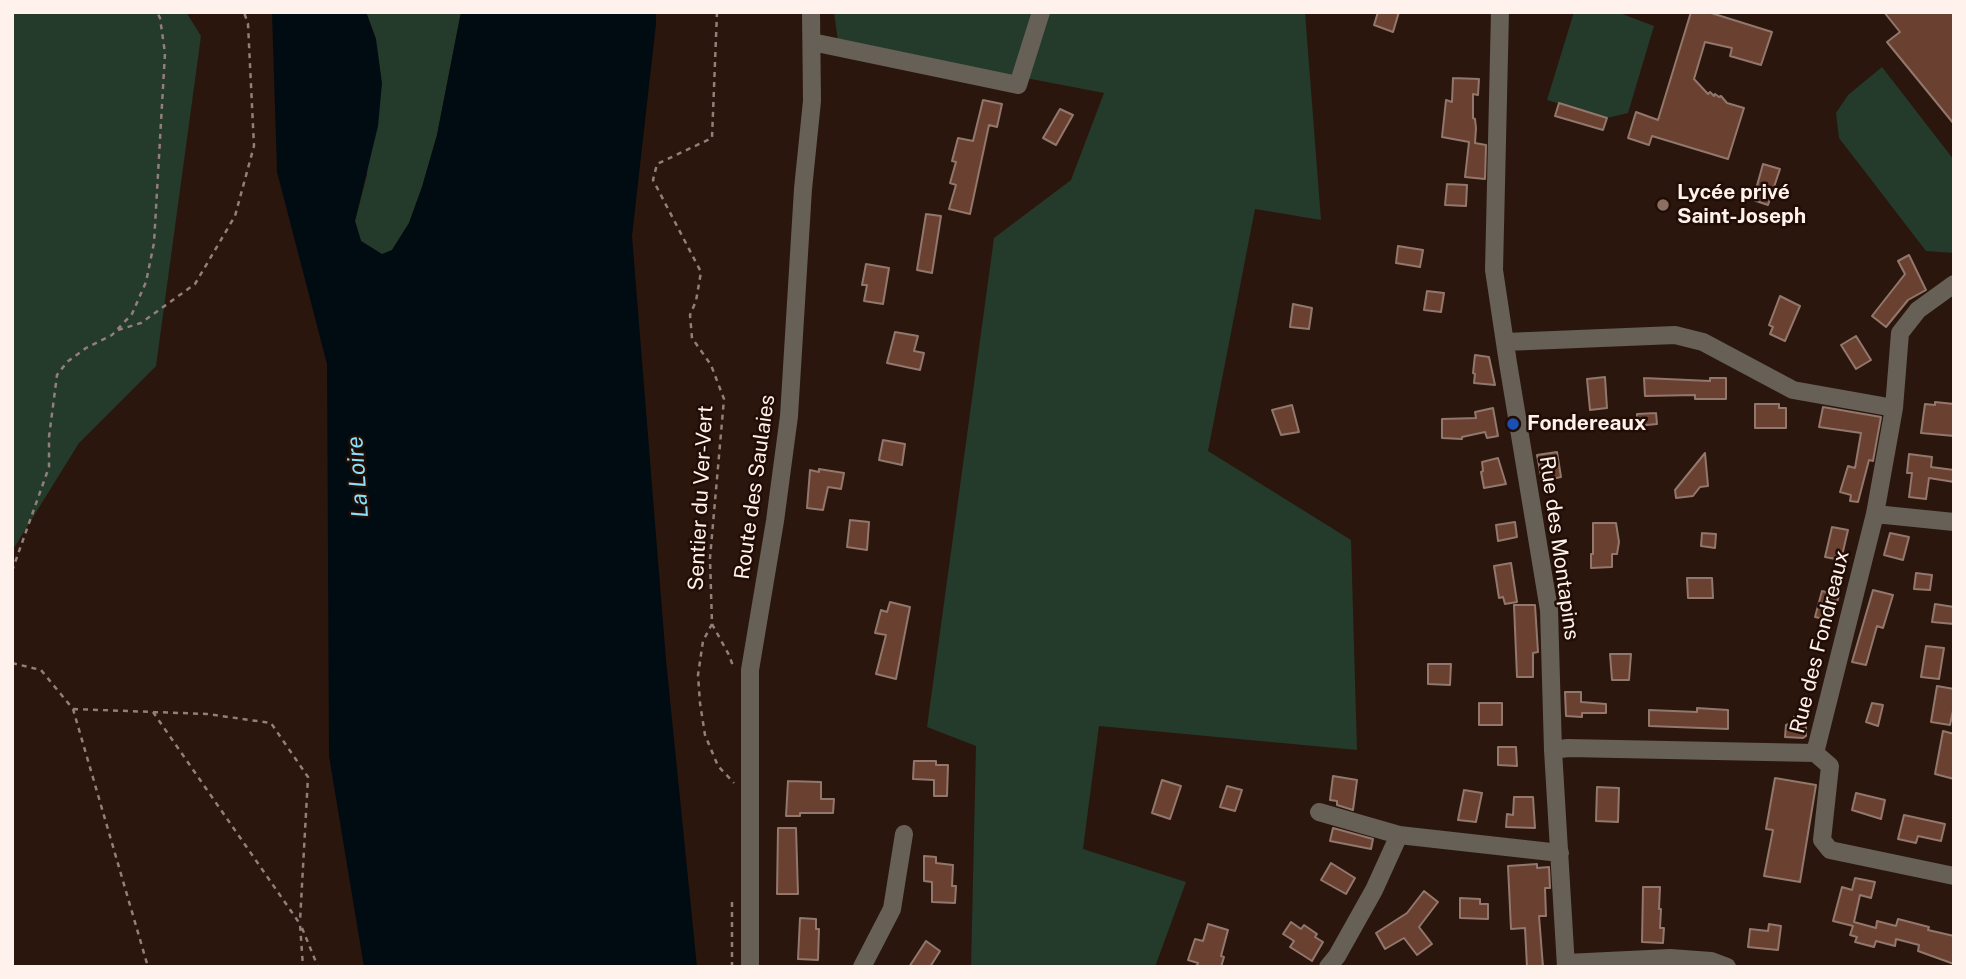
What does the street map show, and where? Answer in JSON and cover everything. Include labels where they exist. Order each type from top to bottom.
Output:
[{"type":"street","name":"Route des Saulaies","points":[[750,967],[750,670],[789,416],[803,189],[812,101],[811,12]]},
{"type":"street","points":[[812,42],[1018,85],[1041,12]]},
{"type":"street","name":"Rue des Montapins","points":[[1500,12],[1494,270],[1549,610],[1553,750],[1566,965]]},
{"type":"street","name":"Rue des Fondreaux","points":[[1553,750],[1815,753],[1875,514],[1894,408],[1900,333],[1917,310],[1954,284]]},
{"type":"street","points":[[1505,342],[1675,335],[1703,342],[1793,390],[1894,408]]},
{"type":"street","points":[[1875,514],[1954,522]]},
{"type":"street","points":[[1815,753],[1830,766],[1822,840],[1829,850],[1954,875]]},
{"type":"street","points":[[1320,812],[1399,835],[1560,853]]},
{"type":"street","points":[[862,967],[892,909],[904,834]]},
{"type":"street","points":[[1328,967],[1374,890],[1399,835]]},
{"type":"street","points":[[1566,965],[1670,958],[1711,961],[1727,967]]},
{"type":"path","points":[[12,570],[48,467],[57,375],[67,362],[115,331],[132,314],[146,282],[154,243],[165,53],[160,18],[156,12]]},
{"type":"path","points":[[115,331],[141,323],[195,284],[235,216],[254,146],[244,12]]},
{"type":"path","name":"Sentier du Ver-Vert","points":[[712,624],[710,558],[724,399],[711,365],[692,338],[690,314],[696,301],[701,272],[653,180],[657,164],[712,138],[717,12]]},
{"type":"path","points":[[712,624],[729,654],[736,676]]},
{"type":"path","points":[[712,624],[703,641],[700,703],[705,735],[718,766],[734,782],[734,792]]},
{"type":"path","points":[[12,663],[41,670],[73,709],[148,967]]},
{"type":"path","points":[[73,709],[207,713],[271,723],[308,777],[300,924],[303,967]]},
{"type":"path","points":[[153,712],[300,924],[318,967]]},
{"type":"path","points":[[732,897],[732,967]]},
{"type":"green space","points":[[12,12],[186,12],[201,36],[156,366],[79,443],[12,551]]},
{"type":"green space","points":[[366,12],[461,12],[437,135],[422,187],[409,223],[392,250],[382,255],[361,241],[355,221],[367,175],[376,39]]},
{"type":"green space","points":[[834,12],[1305,12],[1321,220],[1255,209],[1208,451],[1351,540],[1357,750],[1099,726],[1083,849],[1186,882],[1155,967],[971,967],[976,746],[927,727],[994,238],[1071,180],[1104,93],[838,42]]},
{"type":"green space","points":[[1574,12],[1617,12],[1654,26],[1628,113],[1607,118],[1547,100]]},
{"type":"green space","points":[[1882,67],[1954,160],[1954,253],[1926,251],[1839,138],[1836,113],[1848,95]]},
{"type":"water","name":"La Loire","points":[[272,12],[366,12],[376,39],[382,83],[378,126],[355,221],[361,241],[382,254],[392,250],[409,223],[422,187],[437,135],[461,12],[656,12],[632,236],[666,660],[697,967],[364,967],[329,756],[327,364],[277,172]]},
{"type":"building","points":[[1378,12],[1399,12],[1393,32],[1374,25]]},
{"type":"building","points":[[1691,12],[1708,12],[1772,32],[1761,65],[1730,56],[1732,48],[1705,42],[1694,79],[1708,94],[1710,92],[1714,96],[1721,96],[1727,103],[1744,108],[1728,159],[1652,136],[1649,145],[1628,138],[1636,112],[1658,120]]},
{"type":"building","points":[[1884,12],[1954,12],[1954,124],[1887,42],[1900,32]]},
{"type":"building","points":[[1453,78],[1479,79],[1478,95],[1473,94],[1473,118],[1476,128],[1475,143],[1486,145],[1485,179],[1465,177],[1469,142],[1442,137],[1446,100],[1452,102]]},
{"type":"building","points":[[983,100],[1002,104],[997,127],[989,125],[970,214],[949,209],[956,185],[950,183],[956,162],[952,161],[958,138],[973,141]]},
{"type":"building","points":[[1559,103],[1607,118],[1603,130],[1555,116]]},
{"type":"building","points":[[1060,109],[1073,115],[1056,145],[1043,138]]},
{"type":"building","points":[[1763,164],[1780,169],[1768,205],[1753,200]]},
{"type":"building","points":[[1447,184],[1467,185],[1466,206],[1445,205]]},
{"type":"building","points":[[926,214],[941,216],[932,273],[917,270]]},
{"type":"building","points":[[1398,246],[1423,250],[1420,267],[1396,263]]},
{"type":"building","points":[[1909,255],[1926,290],[1908,300],[1886,327],[1872,316],[1905,274],[1898,261]]},
{"type":"building","points":[[866,264],[889,268],[883,304],[864,301],[867,285],[862,285]]},
{"type":"building","points":[[1427,291],[1444,293],[1441,312],[1424,310]]},
{"type":"building","points":[[1780,296],[1800,306],[1785,341],[1770,334],[1773,327],[1769,325]]},
{"type":"building","points":[[1293,304],[1312,308],[1309,329],[1290,327]]},
{"type":"building","points":[[895,332],[918,336],[914,351],[924,353],[920,370],[887,363]]},
{"type":"building","points":[[1856,336],[1871,360],[1856,369],[1841,345]]},
{"type":"building","points":[[1475,355],[1489,357],[1495,385],[1474,383]]},
{"type":"building","points":[[1605,377],[1607,408],[1590,410],[1587,379]]},
{"type":"building","points":[[1644,378],[1710,381],[1710,378],[1726,378],[1726,399],[1695,399],[1695,395],[1645,396]]},
{"type":"building","points":[[1935,402],[1954,404],[1954,436],[1921,433],[1925,404],[1935,405]]},
{"type":"building","points":[[1755,404],[1779,404],[1779,408],[1786,408],[1786,428],[1755,428]]},
{"type":"building","points":[[1292,405],[1299,432],[1281,435],[1272,410]]},
{"type":"building","points":[[1823,407],[1881,417],[1873,461],[1869,460],[1858,502],[1850,501],[1851,495],[1840,492],[1848,466],[1855,468],[1861,433],[1819,427]]},
{"type":"building","points":[[1493,408],[1498,436],[1487,438],[1485,432],[1462,439],[1442,438],[1442,419],[1476,418],[1475,412]]},
{"type":"building","points":[[1656,413],[1657,424],[1637,426],[1637,414]]},
{"type":"building","points":[[883,440],[905,444],[902,465],[879,460]]},
{"type":"building","points":[[1557,452],[1561,477],[1542,481],[1537,455]]},
{"type":"building","points":[[1705,453],[1708,486],[1700,487],[1693,496],[1676,498],[1675,490]]},
{"type":"building","points":[[1909,454],[1932,457],[1931,467],[1954,470],[1954,482],[1929,478],[1926,499],[1909,497],[1912,473],[1907,473]]},
{"type":"building","points":[[1498,458],[1506,484],[1484,488],[1482,462]]},
{"type":"building","points":[[819,469],[844,473],[841,489],[828,487],[823,510],[807,508],[810,470],[819,472]]},
{"type":"building","points":[[850,520],[869,522],[867,550],[847,547]]},
{"type":"building","points":[[1515,522],[1517,537],[1498,541],[1496,525]]},
{"type":"building","points":[[1593,523],[1616,523],[1619,542],[1617,554],[1612,554],[1612,567],[1591,568]]},
{"type":"building","points":[[1832,527],[1848,530],[1841,560],[1825,557]]},
{"type":"building","points":[[1702,533],[1716,534],[1715,548],[1701,546]]},
{"type":"building","points":[[1890,533],[1909,537],[1903,560],[1884,555]]},
{"type":"building","points":[[1511,563],[1517,602],[1505,604],[1503,597],[1499,598],[1494,566]]},
{"type":"building","points":[[1916,573],[1932,575],[1930,590],[1914,589]]},
{"type":"building","points":[[1687,578],[1712,578],[1713,598],[1688,598]]},
{"type":"building","points":[[1873,590],[1893,595],[1883,628],[1877,626],[1866,665],[1852,662]]},
{"type":"building","points":[[1822,591],[1839,595],[1833,617],[1829,616],[1828,620],[1815,617]]},
{"type":"building","points":[[890,602],[910,607],[896,679],[876,674],[886,635],[875,633],[881,610],[887,612]]},
{"type":"building","points":[[1935,604],[1954,607],[1954,624],[1932,622]]},
{"type":"building","points":[[1514,605],[1535,605],[1538,652],[1533,653],[1533,677],[1517,677]]},
{"type":"building","points":[[1926,646],[1944,648],[1939,679],[1921,677]]},
{"type":"building","points":[[1610,654],[1631,654],[1629,680],[1612,680]]},
{"type":"building","points":[[1428,664],[1451,664],[1450,685],[1428,684]]},
{"type":"building","points":[[1937,686],[1954,689],[1950,725],[1931,722]]},
{"type":"building","points":[[1565,692],[1581,692],[1581,702],[1606,704],[1606,713],[1582,713],[1582,717],[1566,716]]},
{"type":"building","points":[[1479,703],[1502,703],[1502,725],[1479,725]]},
{"type":"building","points":[[1872,703],[1883,705],[1878,726],[1866,722]]},
{"type":"building","points":[[1697,708],[1728,710],[1728,729],[1649,726],[1649,710],[1697,712]]},
{"type":"building","points":[[1794,717],[1806,717],[1806,736],[1803,738],[1785,737],[1786,725],[1794,722]]},
{"type":"building","points":[[1943,731],[1954,734],[1954,779],[1935,774]]},
{"type":"building","points":[[1498,747],[1516,747],[1517,766],[1498,765]]},
{"type":"building","points":[[914,761],[936,761],[936,765],[948,765],[947,796],[934,796],[934,780],[913,779]]},
{"type":"building","points":[[1333,776],[1357,780],[1353,810],[1330,800]]},
{"type":"building","points":[[1775,778],[1816,785],[1800,882],[1764,876],[1773,830],[1766,829]]},
{"type":"building","points":[[1162,780],[1181,786],[1170,819],[1152,813]]},
{"type":"building","points":[[788,781],[821,782],[821,799],[834,799],[833,813],[800,813],[800,816],[786,816]]},
{"type":"building","points":[[1227,786],[1242,790],[1235,811],[1220,807]]},
{"type":"building","points":[[1597,787],[1619,788],[1618,822],[1596,821]]},
{"type":"building","points":[[1464,790],[1482,793],[1476,822],[1458,820]]},
{"type":"building","points":[[1856,793],[1885,800],[1881,819],[1852,810]]},
{"type":"building","points":[[1514,797],[1533,797],[1535,828],[1506,827],[1507,814],[1513,815]]},
{"type":"building","points":[[1904,815],[1945,824],[1941,841],[1918,836],[1916,843],[1898,839]]},
{"type":"building","points":[[778,828],[796,828],[798,894],[777,894]]},
{"type":"building","points":[[1333,828],[1373,839],[1371,849],[1330,841]]},
{"type":"building","points":[[924,856],[936,857],[936,863],[953,865],[952,886],[956,886],[955,903],[932,902],[932,882],[924,881]]},
{"type":"building","points":[[1331,863],[1355,878],[1346,894],[1321,880]]},
{"type":"building","points":[[1537,864],[1537,868],[1549,867],[1550,888],[1545,888],[1546,916],[1539,916],[1543,967],[1527,967],[1525,928],[1511,929],[1508,866]]},
{"type":"building","points":[[1855,878],[1875,882],[1871,898],[1860,895],[1854,922],[1876,928],[1877,921],[1896,926],[1898,919],[1954,936],[1954,964],[1918,951],[1919,945],[1896,939],[1895,946],[1876,941],[1874,947],[1855,942],[1857,937],[1850,935],[1853,926],[1833,921],[1842,887],[1852,890]]},
{"type":"building","points":[[1643,887],[1660,887],[1660,928],[1664,928],[1663,943],[1642,942]]},
{"type":"building","points":[[1424,891],[1438,902],[1419,927],[1432,944],[1417,955],[1404,938],[1385,949],[1376,933],[1407,913]]},
{"type":"building","points":[[1460,898],[1480,899],[1480,904],[1488,904],[1488,919],[1460,918]]},
{"type":"building","points":[[800,918],[816,919],[816,929],[819,929],[818,960],[798,959]]},
{"type":"building","points":[[1291,922],[1301,929],[1304,925],[1323,942],[1312,961],[1290,947],[1294,941],[1283,934]]},
{"type":"building","points":[[1208,924],[1228,930],[1221,967],[1196,967],[1198,963],[1188,960],[1195,939],[1203,941]]},
{"type":"building","points":[[1769,924],[1781,926],[1778,950],[1748,947],[1750,929],[1768,931]]},
{"type":"building","points":[[926,941],[940,951],[930,967],[909,967]]},
{"type":"place","name":"Lycée privé Saint-Joseph","points":[[1663,205]]},
{"type":"place","name":"Fondereaux","points":[[1513,424]]}]
